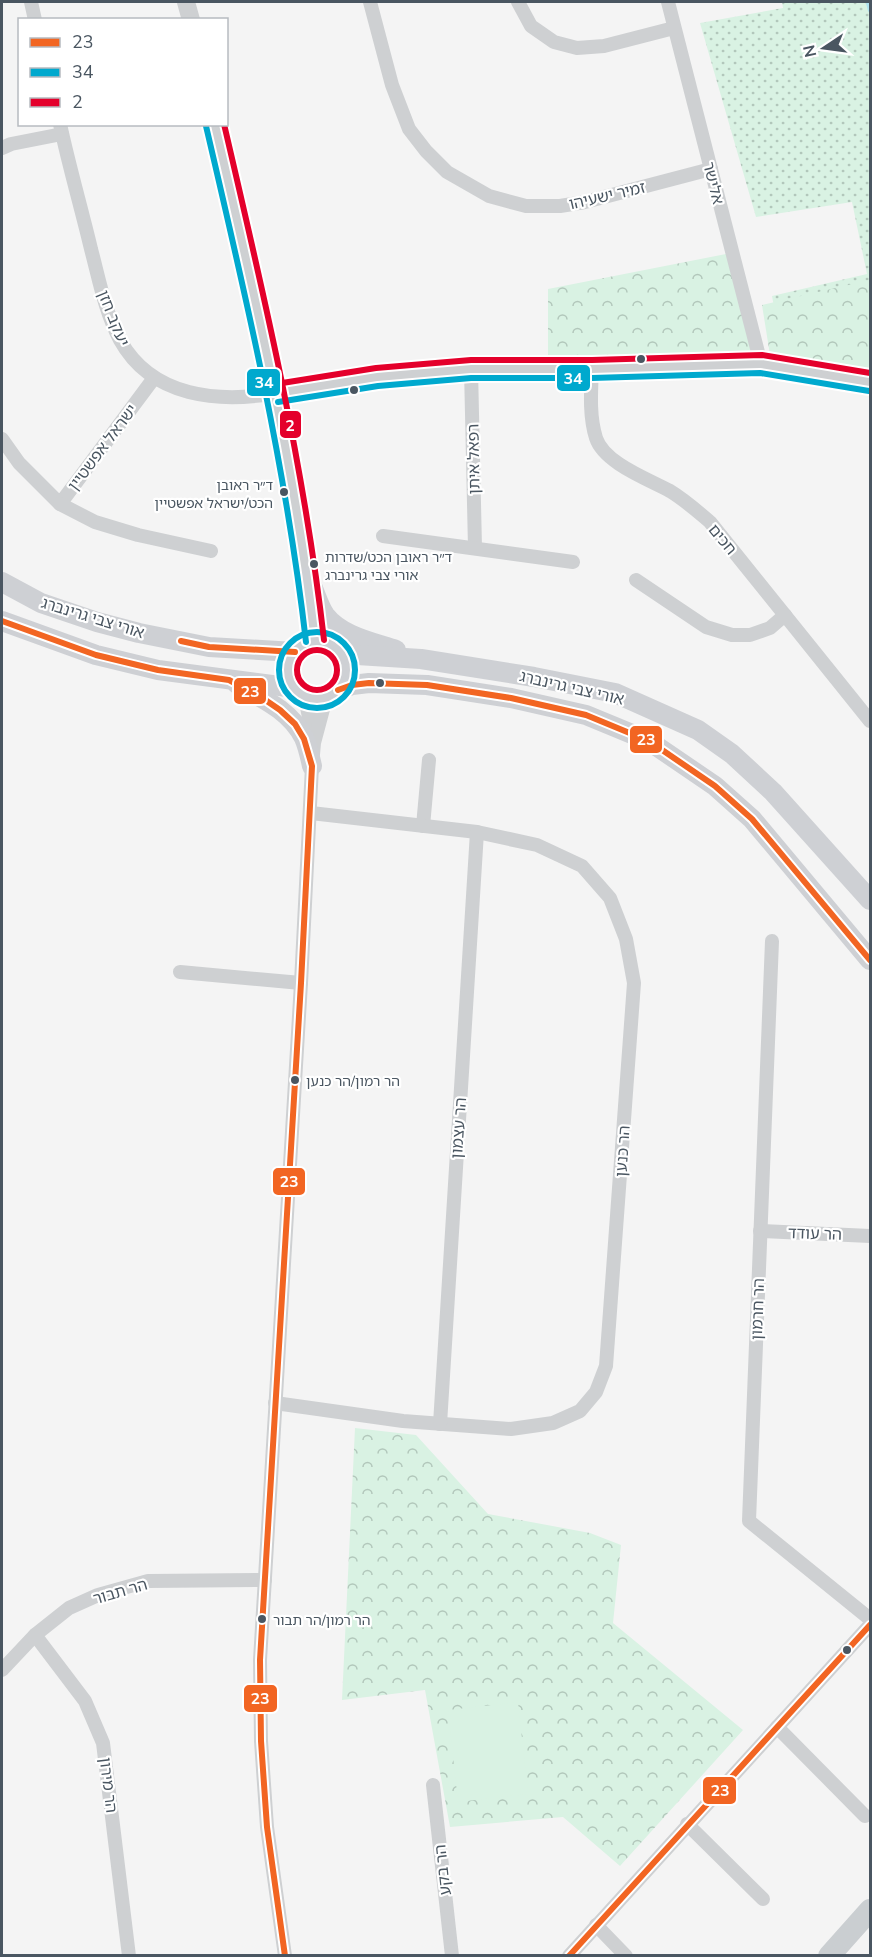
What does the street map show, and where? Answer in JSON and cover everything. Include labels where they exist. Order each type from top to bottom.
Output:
[{"type":"main road","points":[[308,576],[325,615],[338,627],[356,637],[421,659]]},
{"type":"main road","name":"אורי צבי גרינברג","points":[[2,582],[41,603],[139,633],[209,647],[295,652]]},
{"type":"main road","name":"אורי צבי גרינברג","points":[[2,621],[96,655],[158,670],[300,692]]},
{"type":"main road","points":[[315,641],[329,644],[341,654],[346,673],[343,682],[332,694],[319,699],[300,692],[289,674],[291,658],[295,652],[307,643],[315,641]]},
{"type":"main road","name":"אורי צבי גרינברג","points":[[341,654],[421,659],[615,693],[698,730],[732,754],[773,792],[870,900]]},
{"type":"main road","points":[[229,680],[261,697],[295,724],[304,739],[312,766]]},
{"type":"main road","name":"אורי צבי גרינברג","points":[[332,694],[352,685],[369,683],[427,685],[511,698],[586,715],[649,741],[715,786],[752,819],[870,960]]},
{"type":"main road","points":[[829,1956],[870,1910]]},
{"type":"street","points":[[31,2],[35,18]]},
{"type":"street","points":[[186,2],[190,18]]},
{"type":"street","name":"זמיר ישעיהו","points":[[370,2],[392,85],[409,129],[426,151],[447,172],[489,196],[526,206],[560,206],[585,202],[711,169]]},
{"type":"street","points":[[518,2],[531,26],[554,42],[577,48],[604,46],[674,28]]},
{"type":"street","name":"אלישר","points":[[668,2],[761,364]]},
{"type":"street","points":[[215,126],[277,393],[295,489],[315,641]]},
{"type":"street","points":[[2,148],[61,129]]},
{"type":"street","name":"יעקב חזן","points":[[61,129],[103,297],[114,326],[140,367],[173,388],[195,395],[230,399],[277,393]]},
{"type":"street","points":[[277,393],[377,377],[471,369],[592,369],[761,364],[870,382]]},
{"type":"street","name":"רפאל איתן","points":[[471,369],[475,549]]},
{"type":"street","name":"חכים","points":[[592,369],[591,409],[596,439],[604,452],[629,470],[689,503],[710,522],[870,721]]},
{"type":"street","name":"ישראל אפשטיין","points":[[2,439],[19,463],[60,504],[154,378]]},
{"type":"street","points":[[60,504],[95,522],[138,535],[211,551]]},
{"type":"street","points":[[383,536],[573,562]]},
{"type":"street","points":[[636,580],[706,627],[732,635],[750,635],[770,628],[785,615]]},
{"type":"street","points":[[300,692],[314,743]]},
{"type":"street","points":[[285,1956],[267,1827],[261,1741],[260,1660],[312,766],[314,743],[332,694]]},
{"type":"street","points":[[423,826],[429,760]]},
{"type":"street","name":"הר כנען","points":[[275,1403],[404,1421],[511,1429],[553,1423],[580,1411],[596,1392],[606,1366],[634,983],[626,939],[610,898],[582,866],[537,845],[477,832],[311,813]]},
{"type":"street","name":"הר עצמון","points":[[440,1424],[477,832]]},
{"type":"street","name":"הר חרמון","points":[[772,941],[749,1521],[870,1626]]},
{"type":"street","points":[[180,972],[301,983]]},
{"type":"street","name":"הר עודד","points":[[760,1231],[870,1236]]},
{"type":"street","name":"הר תבור","points":[[2,1670],[34,1635],[69,1608],[98,1595],[148,1581],[265,1581]]},
{"type":"street","points":[[569,1956],[870,1626]]},
{"type":"street","name":"הר מירון","points":[[34,1635],[85,1701],[103,1743],[129,1956]]},
{"type":"street","points":[[777,1727],[865,1816]]},
{"type":"street","name":"הר בקע","points":[[433,1785],[452,1956]]},
{"type":"street","points":[[687,1824],[763,1899]]},
{"type":"street","points":[[596,1925],[626,1956]]},
{"type":"green space","points":[[782,2],[870,2],[870,363],[783,356],[772,296],[867,274],[852,202],[756,217],[700,23],[783,8]]},
{"type":"green space","points":[[731,253],[752,357],[548,360],[548,289]]},
{"type":"green space","points":[[870,280],[870,376],[770,355],[762,305]]},
{"type":"green space","points":[[355,1428],[416,1435],[488,1514],[590,1533],[621,1545],[613,1623],[743,1730],[620,1866],[563,1817],[450,1827],[425,1690],[342,1700]]},
{"type":"green space","points":[[518,1702],[528,1794],[458,1802],[448,1710]]},
{"type":"waterway","points":[[868,2],[870,10]]},
{"type":"transit line","name":"34","points":[[206,126],[264,382],[288,512],[306,642]]},
{"type":"transit line","name":"2","points":[[224,126],[282,380],[306,510],[324,640]]},
{"type":"transit line","name":"2","points":[[276,384],[376,368],[471,360],[592,360],[762,355],[870,373]]},
{"type":"transit line","name":"34","points":[[278,402],[378,386],[471,378],[592,378],[760,373],[869,391]]},
{"type":"transit line","name":"23","points":[[2,621],[96,655],[158,670],[229,680],[261,697],[295,724],[304,739],[312,766],[260,1660],[261,1741],[267,1827],[285,1956]]},
{"type":"transit line","name":"34","points":[[317,632],[331,635],[344,643],[352,656],[355,670],[352,684],[344,697],[331,705],[317,708],[303,705],[290,697],[282,684],[279,670],[282,656],[290,643],[303,635],[317,632]]},
{"type":"transit line","name":"23","points":[[181,641],[209,647],[295,652]]},
{"type":"transit line","name":"2","points":[[317,650],[331,656],[337,670],[331,684],[317,690],[303,684],[297,670],[303,656],[317,650]]},
{"type":"transit line","name":"23","points":[[338,690],[369,683],[427,685],[511,698],[586,715],[649,741],[715,786],[752,819],[870,960]]},
{"type":"transit line","name":"23","points":[[569,1956],[870,1625]]},
{"type":"place","name":"ד״ר ראובן הכט/ישראל אפשטיין","points":[[284,492]]},
{"type":"place","name":"ד״ר ראובן הכט/שדרות אורי צבי גרינברג","points":[[314,564]]},
{"type":"place","name":"הר רמון/הר כנען","points":[[295,1080]]},
{"type":"place","name":"הר רמון/הר תבור","points":[[262,1619]]}]
